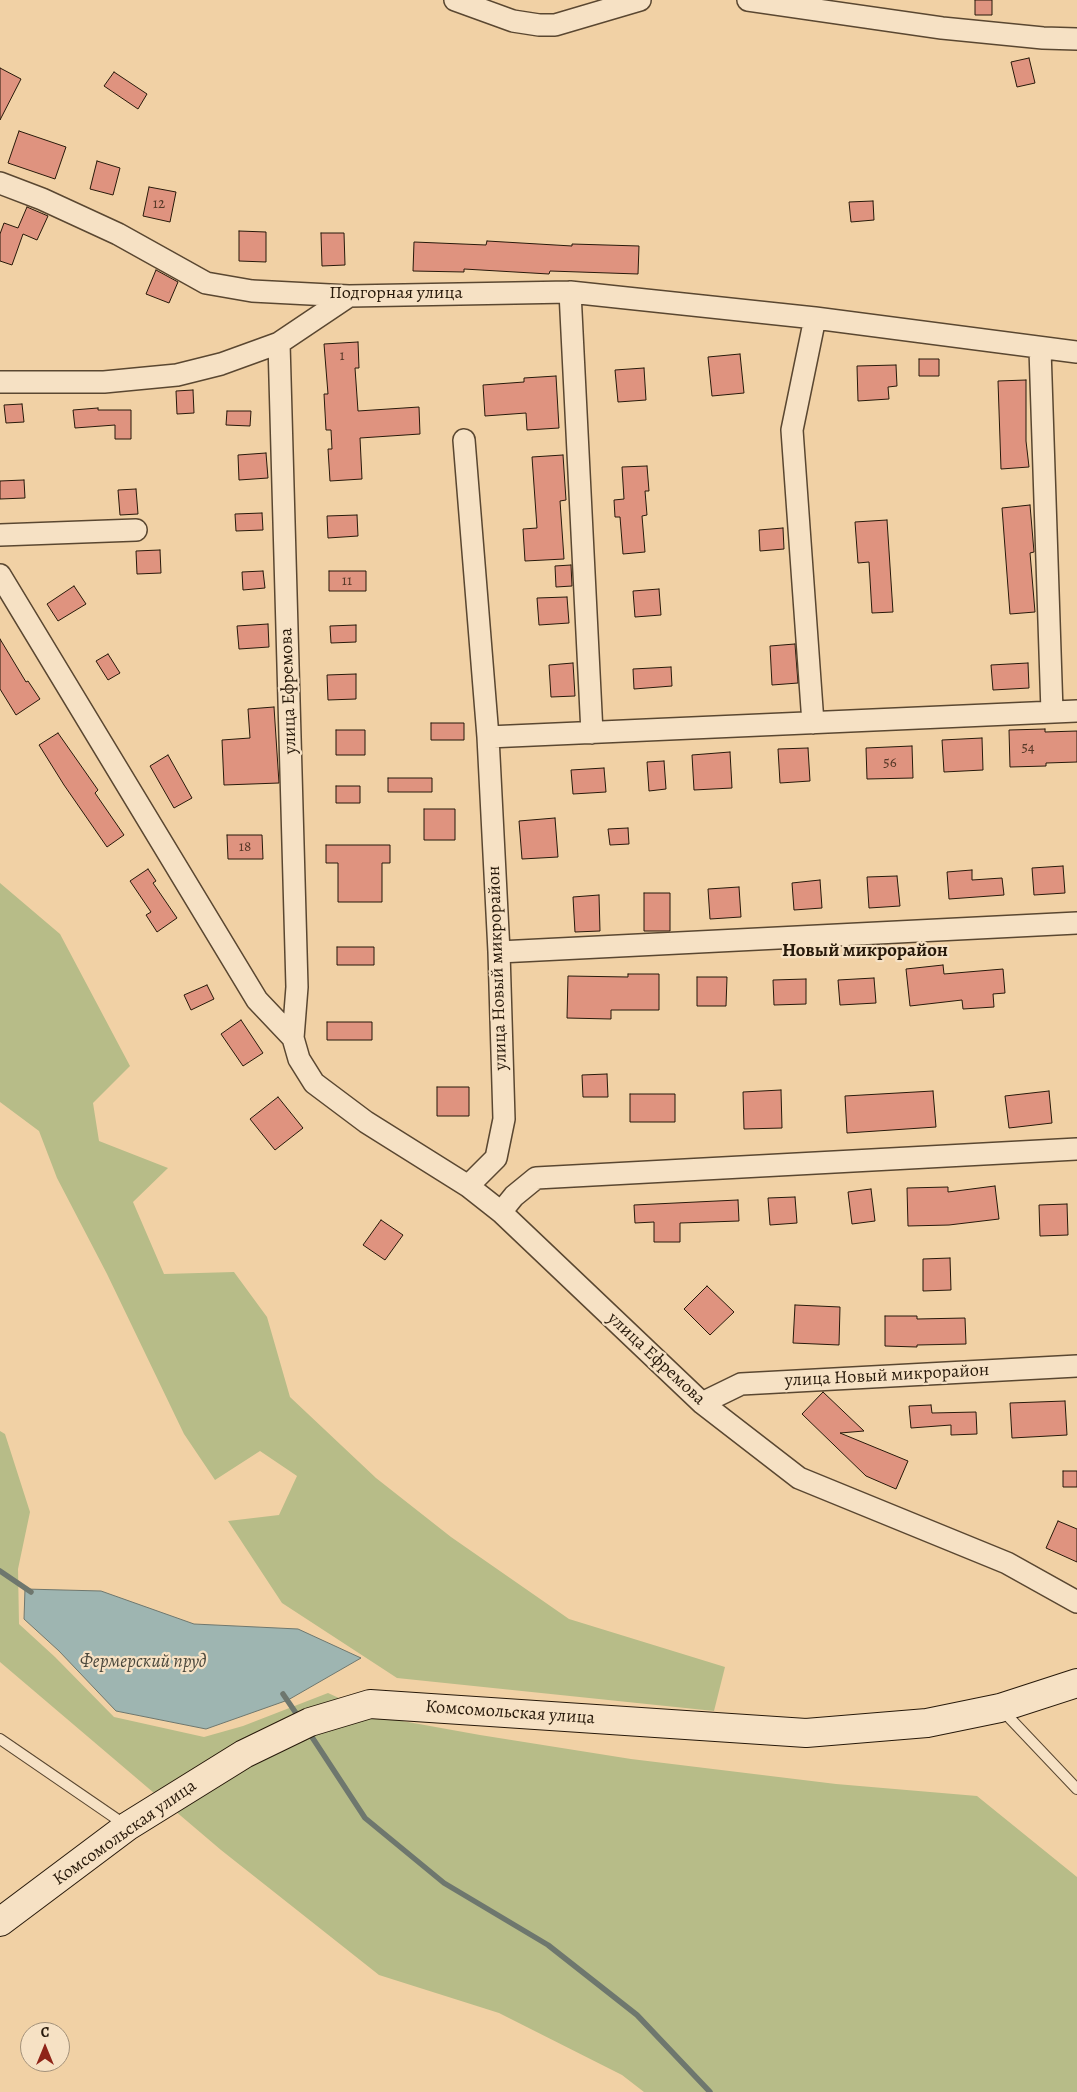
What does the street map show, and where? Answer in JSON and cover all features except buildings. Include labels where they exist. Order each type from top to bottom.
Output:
[{"type":"street","points":[[455,0],[513,21],[539,25],[554,25],[640,0]]},
{"type":"street","points":[[748,0],[942,28],[1043,38],[1077,39]]},
{"type":"street","name":"Подгорная улица","points":[[0,183],[42,199],[118,234],[206,283],[252,292],[349,296],[570,292],[815,318],[1040,349],[1077,352]]},
{"type":"street","points":[[570,292],[592,733]]},
{"type":"street","points":[[0,382],[104,382],[177,375],[221,364],[279,344],[349,296]]},
{"type":"street","points":[[813,723],[792,430],[815,318]]},
{"type":"street","name":"улица Ефремова","points":[[279,344],[297,987],[293,1038],[299,1060],[314,1083],[366,1122],[468,1186],[501,1212],[702,1403],[799,1478],[1007,1563],[1077,1602]]},
{"type":"street","points":[[1040,349],[1052,712]]},
{"type":"street","name":"улица Новый микрорайон","points":[[464,440],[488,738],[499,952],[504,1119],[496,1158],[468,1186]]},
{"type":"street","points":[[0,535],[136,530]]},
{"type":"street","name":"улица Ефремова","points":[[0,575],[258,1000],[293,1038]]},
{"type":"street","points":[[488,738],[1077,711]]},
{"type":"street","points":[[499,952],[1077,923]]},
{"type":"street","points":[[501,1212],[514,1196],[536,1178],[1077,1149]]},
{"type":"street","name":"улица Новый микрорайон","points":[[702,1403],[741,1384],[1077,1366]]},
{"type":"street","name":"Комсомольская улица","points":[[0,1922],[128,1826],[244,1754],[310,1722],[370,1704],[806,1733],[927,1722],[1000,1708],[1077,1683]]},
{"type":"lane","points":[[1000,1708],[1077,1789]]},
{"type":"lane","points":[[0,1739],[128,1826]]},
{"type":"green space","points":[[0,883],[60,934],[130,1066],[93,1103],[99,1141],[168,1168],[133,1202],[164,1274],[234,1272],[267,1317],[290,1397],[376,1478],[451,1537],[569,1619],[725,1667],[714,1711],[397,1678],[282,1603],[228,1521],[279,1515],[297,1476],[260,1451],[215,1480],[184,1434],[107,1274],[57,1178],[39,1131],[0,1102]]},
{"type":"green space","points":[[0,1431],[5,1434],[30,1512],[18,1569],[19,1624],[55,1657],[114,1717],[204,1737],[243,1726],[328,1693],[380,1717],[631,1759],[836,1784],[977,1796],[1077,1877],[1077,2092],[644,2092],[622,2075],[499,2013],[379,1975],[221,1850],[0,1662]]},
{"type":"water","name":"Фермерский пруд","points":[[25,1589],[101,1591],[194,1624],[298,1629],[361,1658],[288,1700],[206,1729],[116,1711],[59,1651],[24,1619]]},
{"type":"waterway","points":[[0,1571],[31,1592]]},
{"type":"waterway","points":[[283,1694],[300,1719]]},
{"type":"waterway","points":[[308,1731],[365,1818],[444,1883],[548,1945],[637,2015],[710,2092]]},
{"type":"district","name":"Новый микрорайон","points":[[865,951]]}]
